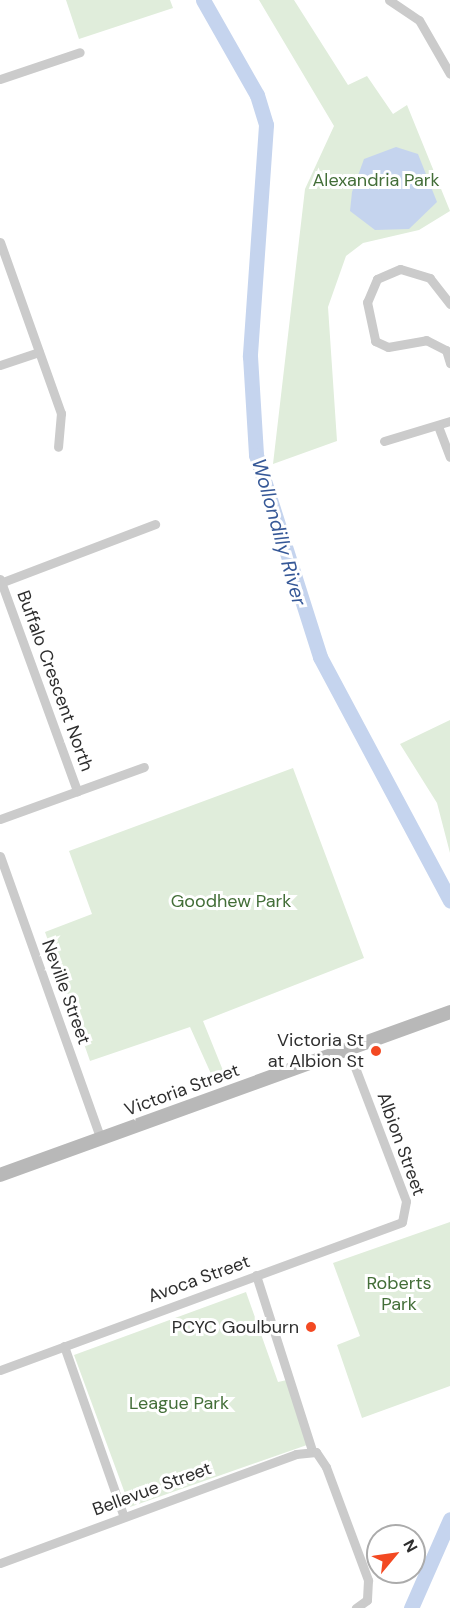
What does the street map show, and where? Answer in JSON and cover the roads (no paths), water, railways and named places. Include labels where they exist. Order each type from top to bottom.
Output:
[{"type":"main road","name":"Victoria Street","points":[[0,1174],[450,1012]]},
{"type":"street","points":[[389,0],[419,20],[446,57],[450,74]]},
{"type":"street","points":[[0,79],[80,52]]},
{"type":"street","points":[[0,242],[61,413],[58,447]]},
{"type":"street","points":[[450,304],[430,278],[400,269],[377,279],[367,302],[369,329],[381,345],[426,340],[448,346],[450,363]]},
{"type":"street","points":[[0,365],[39,352]]},
{"type":"street","points":[[384,441],[450,421]]},
{"type":"street","points":[[438,426],[450,457]]},
{"type":"street","points":[[1,582],[155,524]]},
{"type":"street","name":"Buffalo Crescent North","points":[[1,582],[77,791]]},
{"type":"street","points":[[0,819],[144,767]]},
{"type":"street","name":"Neville Street","points":[[0,856],[101,1139]]},
{"type":"street","name":"Albion Street","points":[[348,1049],[406,1202],[407,1216]]},
{"type":"street","name":"Avoca Street","points":[[0,1370],[407,1216]]},
{"type":"street","points":[[256,1275],[314,1452],[326,1467],[368,1580],[367,1600],[356,1608]]},
{"type":"street","points":[[64,1346],[124,1517]]},
{"type":"street","name":"Bellevue Street","points":[[0,1563],[124,1517],[314,1452]]},
{"type":"water","points":[[396,147],[418,154],[437,202],[409,229],[375,230],[350,211],[352,192],[364,159]]},
{"type":"waterway","name":"Wollondilly River","points":[[203,0],[257,95],[266,125],[250,356],[256,455],[320,657],[450,900]]},
{"type":"waterway","name":"Wollondilly River","points":[[411,1608],[450,1519]]},
{"type":"place","name":"Victoria St at Albion St","points":[[376,1051]]},
{"type":"place","name":"PCYC Goulburn","points":[[311,1327]]},
{"type":"park label","name":"Alexandria Park","points":[[376,180]]},
{"type":"park label","name":"Goodhew Park","points":[[231,901]]},
{"type":"park label","name":"Roberts Park","points":[[399,1294]]},
{"type":"park label","name":"League Park","points":[[179,1403]]}]
